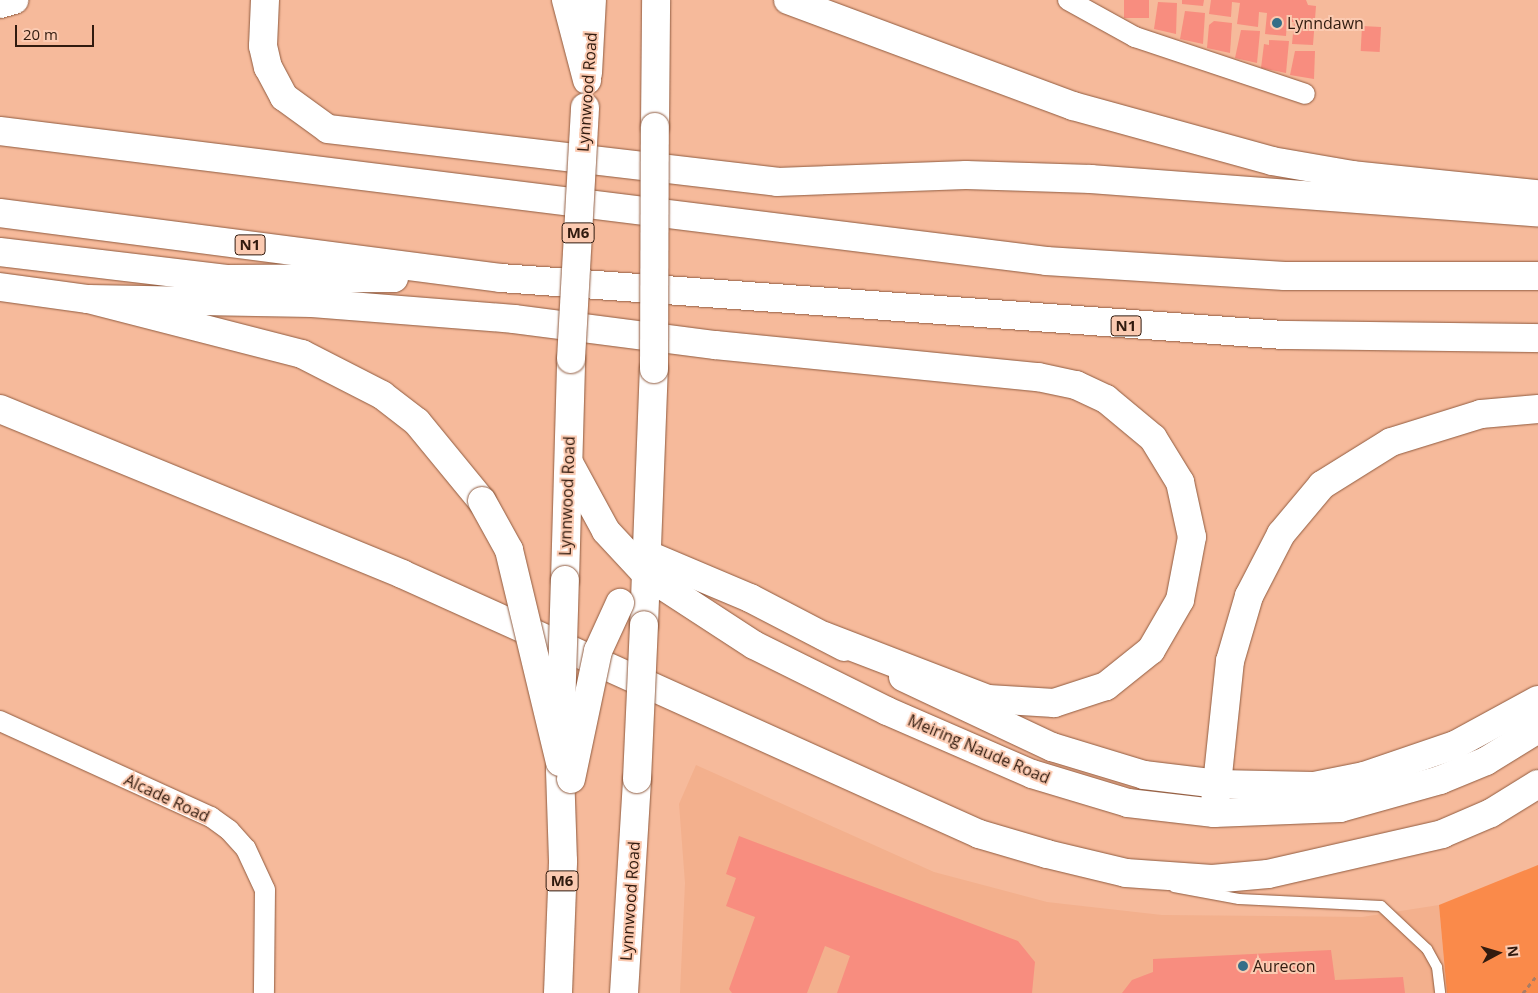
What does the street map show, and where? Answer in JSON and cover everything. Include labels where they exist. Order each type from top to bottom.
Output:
[{"type":"main road","points":[[0,4],[14,0]]},
{"type":"main road","points":[[265,0],[263,46],[268,67],[284,97],[328,129],[777,182],[966,175],[1091,179],[1538,213]]},
{"type":"main road","points":[[566,0],[587,80]]},
{"type":"main road","name":"Lynnwood Road","points":[[558,993],[563,861],[565,580],[571,359],[592,0]]},
{"type":"main road","name":"Lynnwood Road","points":[[624,993],[636,808],[644,625],[644,566],[654,369],[656,0]]},
{"type":"main road","points":[[788,0],[1073,106],[1263,159],[1354,175],[1538,194]]},
{"type":"main road","points":[[0,119],[144,148]]},
{"type":"main road","points":[[0,131],[1046,261],[1285,276],[1538,276]]},
{"type":"main road","name":"N1","points":[[0,213],[501,278],[1282,336],[1538,338]]},
{"type":"main road","points":[[0,252],[226,279],[501,278]]},
{"type":"main road","points":[[0,287],[88,299],[312,304],[514,319],[715,346],[1038,377],[1076,385],[1106,399],[1153,438],[1180,482],[1192,537],[1180,600],[1151,650],[1106,686],[1054,704],[988,699],[824,636]]},
{"type":"main road","points":[[88,299],[302,354],[341,373],[417,422],[482,501],[509,550],[564,770]]},
{"type":"main road","points":[[0,409],[402,574],[979,834],[1126,873],[1212,879],[1268,874],[1349,857],[1442,834],[1491,813],[1538,784]]},
{"type":"main road","points":[[1214,813],[1230,661],[1249,596],[1281,534],[1322,485],[1391,442],[1481,414],[1538,409]]},
{"type":"main road","points":[[564,770],[598,652],[620,603],[644,566],[606,531],[568,462]]},
{"type":"main road","name":"Meiring Naude Road","points":[[644,566],[750,598],[968,710],[1052,747],[1144,776],[1218,784],[1314,786],[1364,776],[1455,745],[1538,700]]},
{"type":"main road","name":"Meiring Naude Road","points":[[644,566],[754,645],[887,711],[1032,774],[1128,803],[1214,813],[1340,808],[1410,791],[1486,761],[1538,729]]},
{"type":"street","points":[[1068,0],[1135,37],[1305,94]]},
{"type":"street","name":"Alcade Road","points":[[0,721],[211,817],[230,830],[246,849],[265,890],[264,993]]},
{"type":"lane","points":[[635,993],[636,808]]},
{"type":"lane","points":[[1126,873],[1192,893],[1239,899],[1381,906],[1427,949],[1437,967],[1440,993]]},
{"type":"path","points":[[1523,993],[1538,974]]},
{"type":"shaded area","points":[[696,765],[934,872],[1047,902],[1162,915],[1362,917],[1439,905],[1447,993],[680,993],[685,883],[679,804]]},
{"type":"shaded area","points":[[1538,865],[1538,993],[1447,993],[1439,905]]},
{"type":"building","points":[[1124,0],[1149,0],[1149,18],[1124,18]]},
{"type":"building","points":[[1182,0],[1204,0],[1203,6],[1182,4]]},
{"type":"building","name":"Lynndawn","points":[[1211,0],[1306,0],[1308,5],[1316,6],[1313,45],[1292,44],[1294,22],[1287,22],[1286,36],[1265,34],[1267,13],[1259,12],[1258,27],[1237,24],[1240,3],[1232,2],[1231,17],[1209,14]]},
{"type":"building","points":[[1158,2],[1177,3],[1176,34],[1154,29]]},
{"type":"building","points":[[1185,11],[1205,13],[1203,44],[1180,39]]},
{"type":"building","points":[[1214,21],[1232,23],[1230,53],[1207,48],[1209,25]]},
{"type":"building","points":[[1362,26],[1381,27],[1380,52],[1361,51]]},
{"type":"building","points":[[1241,30],[1260,31],[1257,63],[1235,58]]},
{"type":"building","points":[[1269,40],[1289,41],[1286,73],[1261,68],[1264,44],[1269,45]]},
{"type":"building","points":[[1295,51],[1315,51],[1314,79],[1290,75]]},
{"type":"building","points":[[739,836],[1018,941],[1035,962],[1032,993],[837,993],[850,956],[825,946],[807,993],[732,993],[729,989],[755,917],[726,906],[736,878],[726,874]]},
{"type":"building","name":"Aurecon","points":[[1331,950],[1335,980],[1403,977],[1405,993],[1122,993],[1132,980],[1153,972],[1153,959]]},
{"type":"place","name":"Lynndawn","points":[[1277,23]]},
{"type":"place","name":"Aurecon","points":[[1243,966]]}]
